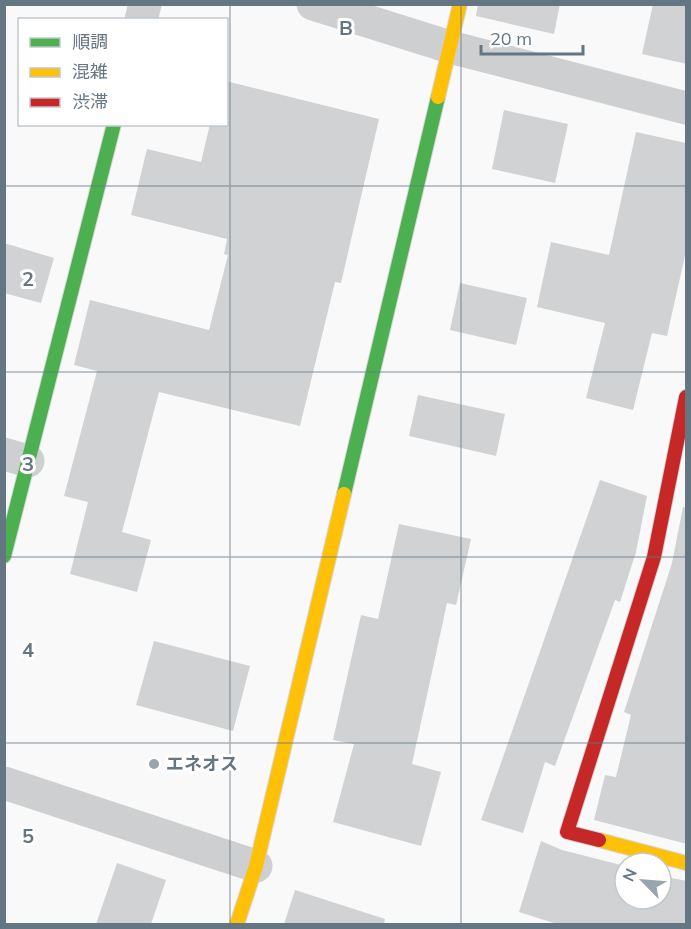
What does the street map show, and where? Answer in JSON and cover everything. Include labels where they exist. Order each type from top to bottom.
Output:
[{"type":"street","points":[[313,4],[450,47],[687,108]]},
{"type":"street","points":[[237,924],[256,866],[460,4]]},
{"type":"street","points":[[4,556],[16,457],[113,126]]},
{"type":"street","points":[[687,397],[654,557],[567,832],[687,863]]},
{"type":"street","points":[[4,783],[256,866]]},
{"type":"building","points":[[478,4],[560,4],[554,34],[476,16]]},
{"type":"building","points":[[653,4],[687,4],[687,64],[642,54]]},
{"type":"building","points":[[228,81],[379,119],[341,283],[335,282],[300,426],[159,392],[122,532],[151,540],[137,592],[70,574],[88,502],[64,496],[97,371],[74,365],[90,300],[209,330],[228,255],[224,254],[227,239],[131,215],[147,149],[201,162],[210,126],[228,126]]},
{"type":"building","points":[[504,110],[568,124],[555,183],[492,169]]},
{"type":"building","points":[[636,132],[686,143],[686,251],[667,336],[652,333],[633,410],[586,398],[605,323],[537,307],[551,242],[609,255]]},
{"type":"building","points":[[4,243],[54,258],[41,303],[4,293]]},
{"type":"building","points":[[460,283],[527,298],[516,345],[450,330]]},
{"type":"building","points":[[418,395],[505,414],[496,456],[409,436]]},
{"type":"building","points":[[600,480],[647,496],[636,552],[620,602],[615,600],[555,766],[545,762],[523,833],[481,820]]},
{"type":"building","points":[[683,507],[687,508],[687,844],[594,820],[605,775],[616,777],[631,715],[624,712],[672,563]]},
{"type":"building","points":[[399,524],[471,539],[456,605],[447,603],[412,764],[441,772],[421,846],[333,822],[354,744],[333,740],[361,615],[378,619]]},
{"type":"building","points":[[154,641],[250,666],[233,731],[136,705]]},
{"type":"building","points":[[541,841],[562,850],[613,863],[613,911],[673,911],[673,878],[687,881],[687,924],[557,924],[519,912]]},
{"type":"building","points":[[117,863],[166,880],[151,924],[96,924]]},
{"type":"building","points":[[295,890],[385,919],[384,924],[284,924]]},
{"type":"traffic: fast","points":[[344,494],[438,97]]},
{"type":"traffic: fast","points":[[4,556],[113,126]]},
{"type":"traffic: slow","points":[[438,97],[460,4]]},
{"type":"traffic: slow","points":[[237,924],[256,866],[344,494]]},
{"type":"traffic: slow","points":[[599,840],[686,863]]},
{"type":"traffic: jam","points":[[599,840],[567,832],[654,557],[686,397]]},
{"type":"place","name":"エネオス","points":[[154,764]]}]
